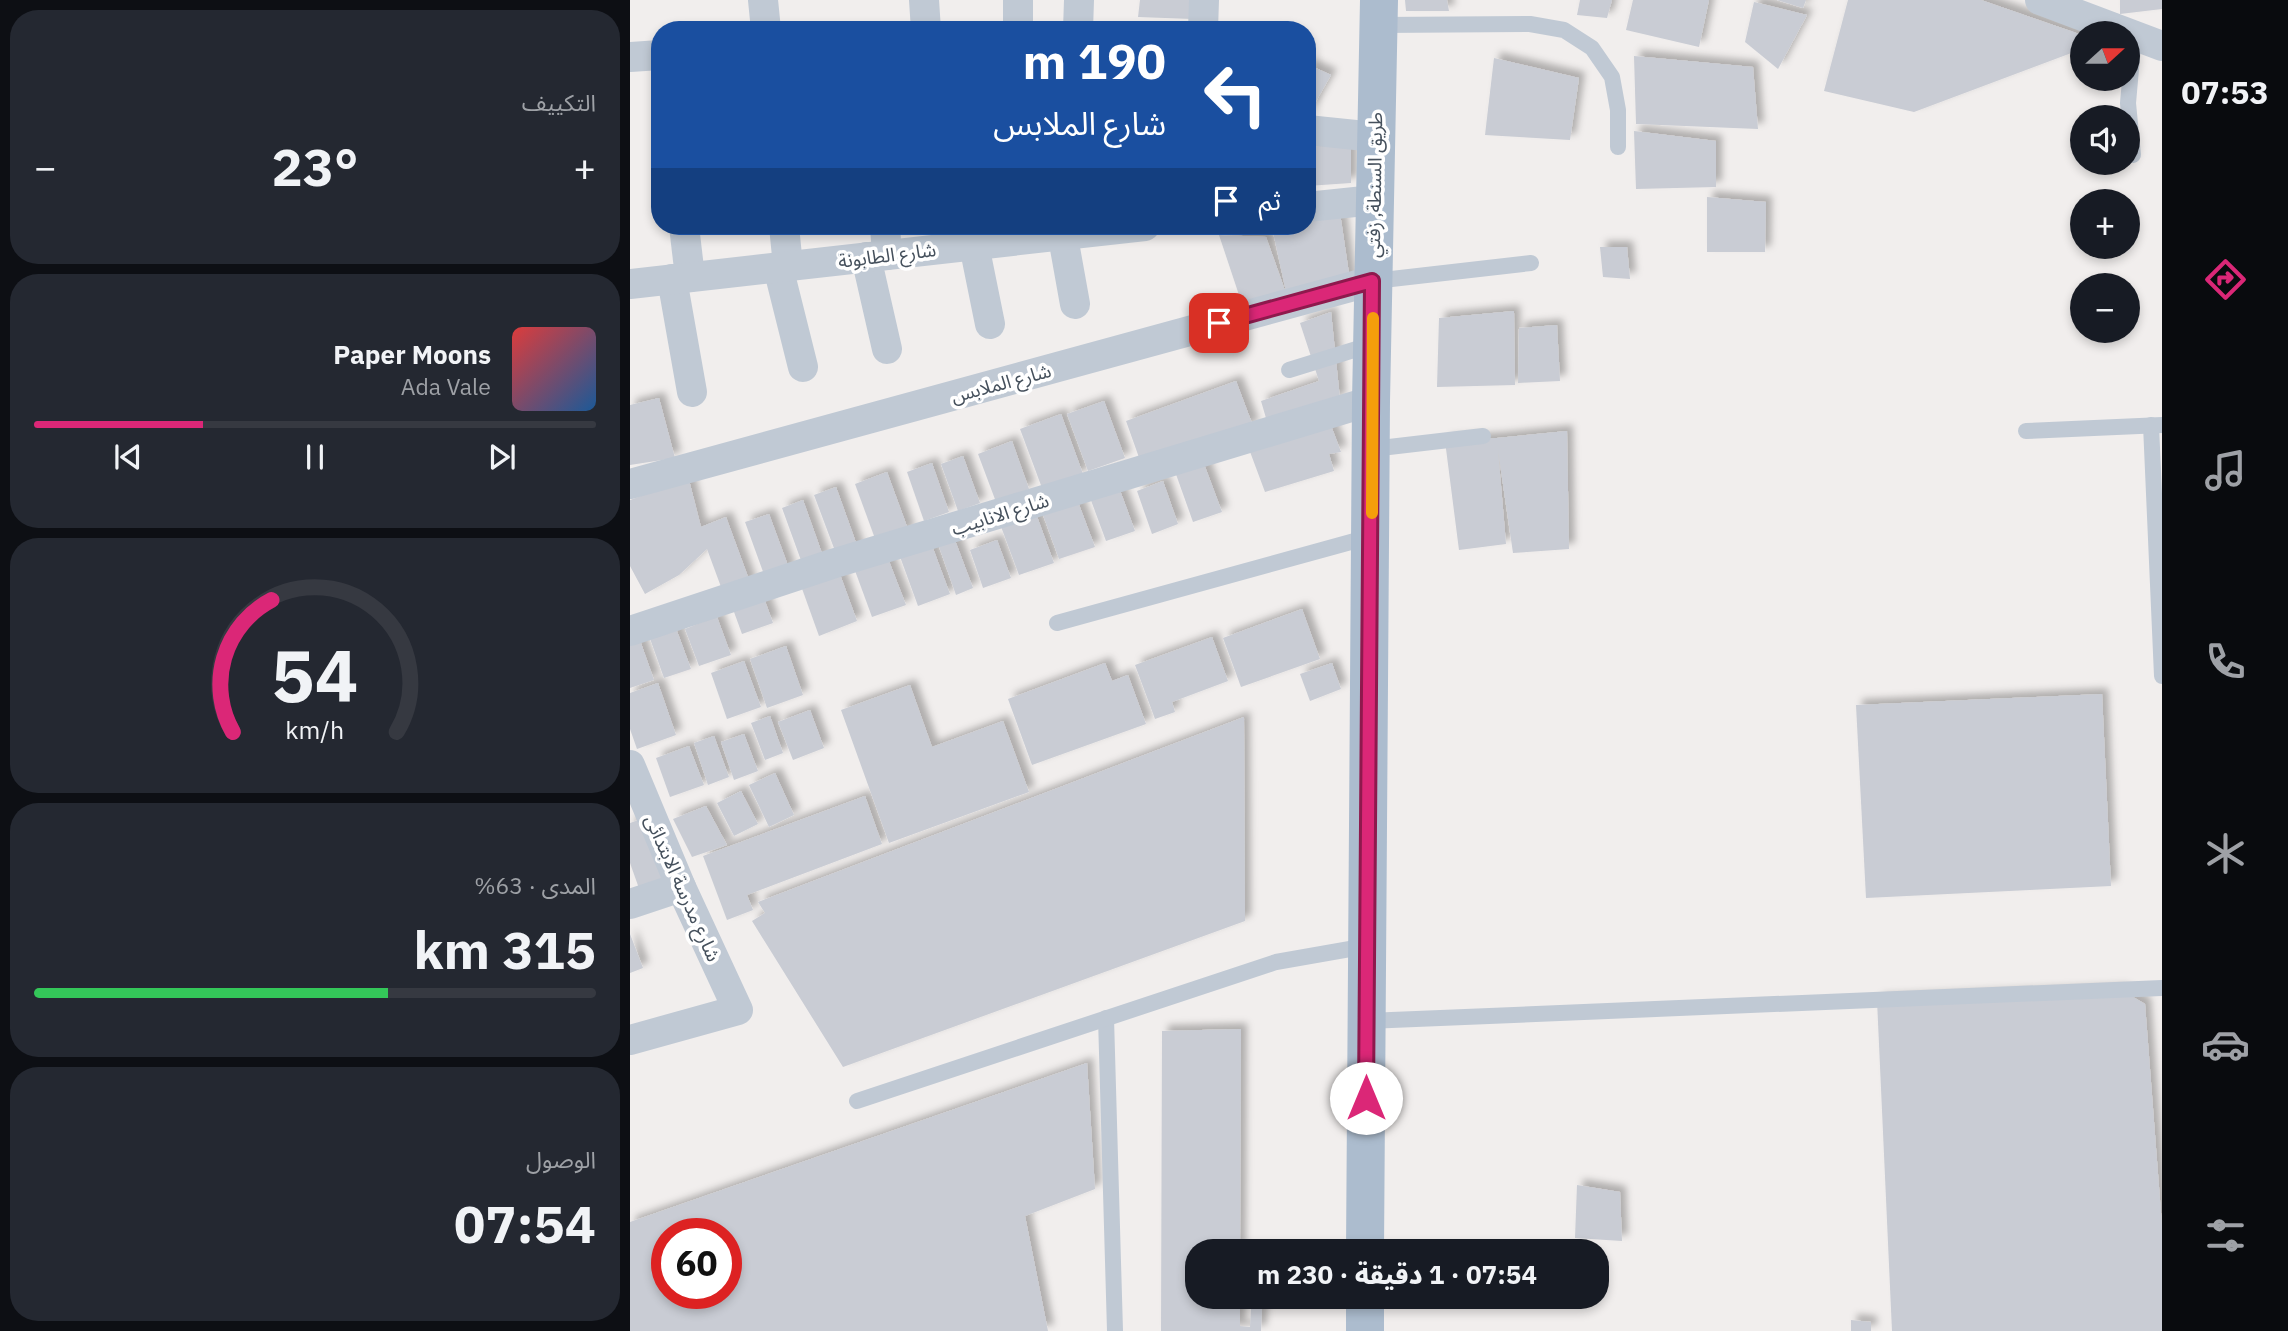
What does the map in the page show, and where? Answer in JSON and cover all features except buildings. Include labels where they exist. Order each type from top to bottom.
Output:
[{"type":"main road","name":"طريق السنطة, زفتي","points":[[1365,1239],[1372,281],[1379,13]]},
{"type":"main road","points":[[1364,1331],[1365,1309]]},
{"type":"street","points":[[763,0],[765,21]]},
{"type":"street","points":[[924,0],[925,21]]},
{"type":"street","points":[[1018,0],[1018,21]]},
{"type":"street","points":[[1078,21],[1079,0]]},
{"type":"street","points":[[1203,21],[1204,0]]},
{"type":"street","points":[[2040,0],[2119,21]]},
{"type":"street","points":[[2140,33],[2162,46]]},
{"type":"street","points":[[630,57],[651,56]]},
{"type":"street","points":[[1316,131],[1375,137]]},
{"type":"street","points":[[1316,207],[1374,200]]},
{"type":"street","points":[[683,235],[681,278],[692,392]]},
{"type":"street","points":[[784,235],[783,266],[803,367]]},
{"type":"street","points":[[973,235],[990,324]]},
{"type":"street","name":"شارع الطابونة","points":[[630,284],[783,266],[879,246],[973,235]]},
{"type":"street","points":[[1062,235],[1075,304]]},
{"type":"street","points":[[879,246],[887,349]]},
{"type":"street","name":"شارع الملابس","points":[[630,484],[1372,281]]},
{"type":"street","name":"شارع الانابيب","points":[[630,631],[832,564],[1371,401]]},
{"type":"street","name":"شارع مدرسة الابتدائى","points":[[630,766],[681,887],[738,1010],[630,1040]]},
{"type":"street","points":[[630,904],[681,887]]},
{"type":"lane","points":[[1379,13],[1530,24],[1564,30],[1592,48],[1612,77],[1618,110],[1618,147]]},
{"type":"lane","points":[[1372,281],[1531,263]]},
{"type":"lane","points":[[1289,370],[1373,344]]},
{"type":"lane","points":[[2026,431],[2156,425],[2162,676]]},
{"type":"lane","points":[[1372,449],[1483,436]]},
{"type":"lane","points":[[1057,623],[1371,536]]},
{"type":"lane","points":[[857,1101],[1276,962],[1367,946]]},
{"type":"lane","points":[[1367,1021],[2162,988]]},
{"type":"lane","points":[[1106,1018],[1115,1331]]},
{"type":"slow traffic","points":[[1372,513],[1373,318]]},
{"type":"route","points":[[1219,323],[1372,281],[1366,1098]]}]
